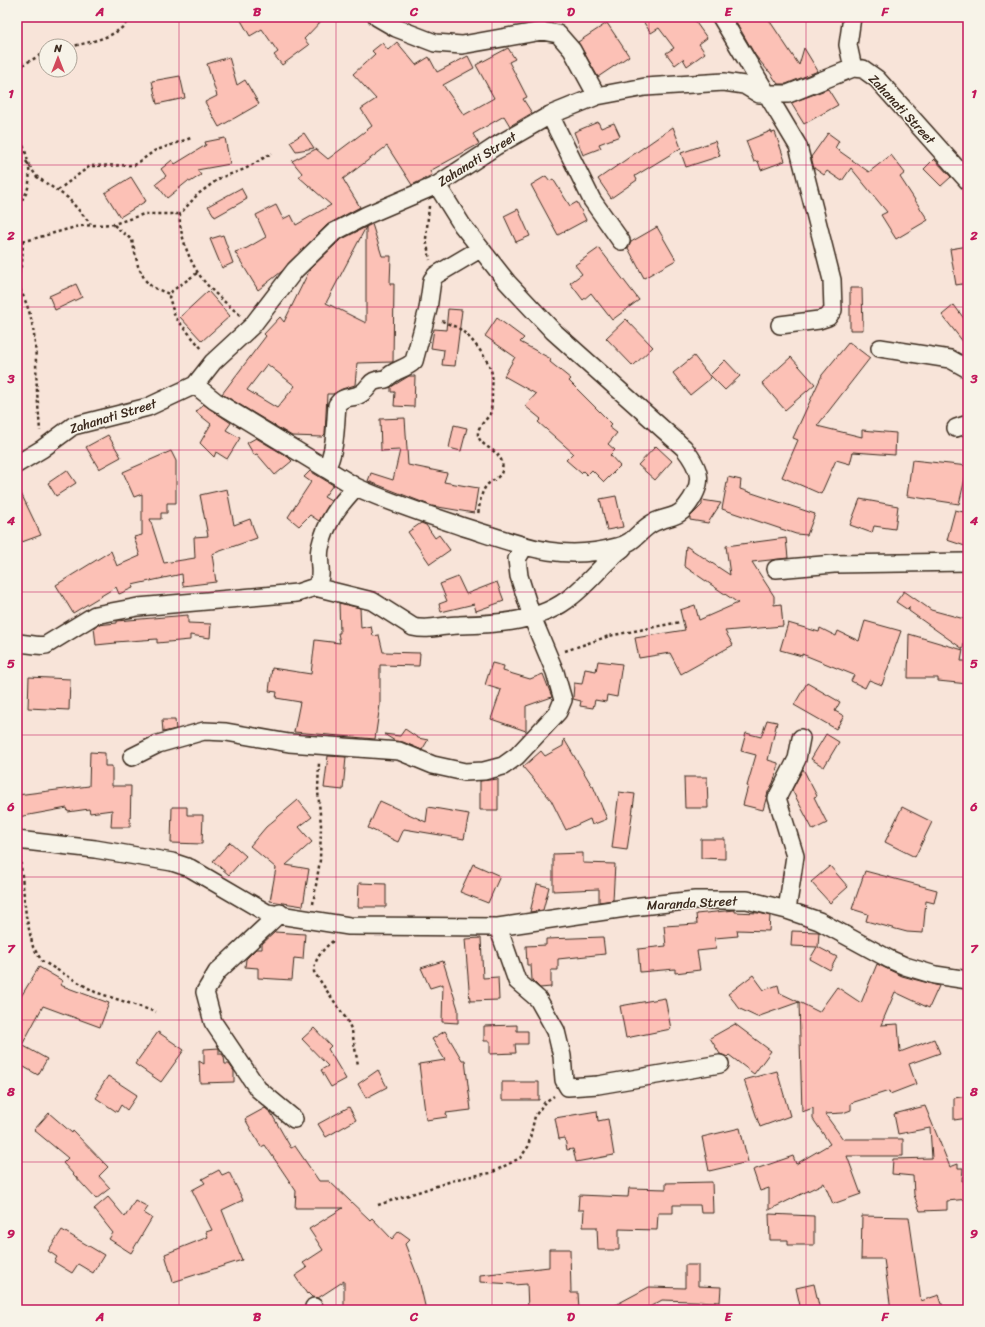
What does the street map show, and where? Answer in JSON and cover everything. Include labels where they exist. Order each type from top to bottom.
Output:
[{"type":"street","points":[[377,17],[396,28],[435,43],[462,45],[542,31],[558,34],[572,50],[596,96]]},
{"type":"street","points":[[721,17],[798,146],[832,280],[833,310],[828,317],[819,320],[780,325]]},
{"type":"street","points":[[852,17],[848,45],[853,68]]},
{"type":"street","name":"Zahanati Street","points":[[17,464],[42,449],[73,426],[148,407],[195,385],[213,362],[252,326],[295,270],[334,232],[367,215],[440,190],[496,146],[550,114],[596,96],[645,87],[724,82],[744,85],[759,94],[788,94],[853,68],[863,69],[877,79],[968,181]]},
{"type":"street","points":[[550,114],[592,200],[622,241]]},
{"type":"street","points":[[17,643],[32,643],[41,646],[46,645],[95,615],[138,607],[297,593],[315,587],[372,601],[413,627],[420,629],[448,625],[494,624],[532,617],[547,612],[572,597],[589,582],[609,558],[631,542],[646,527],[656,521],[678,515],[686,506],[697,488],[699,478],[696,464],[684,448],[554,332],[507,282],[480,249],[440,190]]},
{"type":"street","points":[[326,469],[330,462],[333,448],[337,405],[344,397],[362,393],[369,384],[375,380],[386,379],[391,373],[398,369],[408,367],[414,361],[428,309],[432,280],[436,275],[480,249]]},
{"type":"street","points":[[880,348],[950,359],[968,369]]},
{"type":"street","points":[[195,385],[215,401],[326,469],[356,487],[380,498],[524,547],[561,553],[585,552],[618,547],[631,542]]},
{"type":"street","points":[[315,587],[321,576],[320,551],[329,524],[337,508],[356,487]]},
{"type":"street","points":[[132,757],[158,744],[204,730],[319,745],[399,751],[433,765],[465,772],[484,771],[503,766],[517,756],[558,712],[561,706],[562,694],[549,657],[532,617],[517,567],[517,559],[524,547]]},
{"type":"street","points":[[776,569],[834,564],[968,562]]},
{"type":"street","points":[[787,910],[795,856],[777,798],[798,758],[801,738]]},
{"type":"street","name":"Maranda Street","points":[[18,840],[95,849],[172,862],[190,868],[267,913],[280,914],[310,921],[350,926],[498,928],[592,912],[695,900],[747,900],[787,910],[819,921],[889,959],[905,966],[935,975],[968,980]]},
{"type":"street","points":[[280,914],[217,972],[205,992],[213,1022],[258,1089],[294,1120]]},
{"type":"street","points":[[498,928],[517,981],[538,998],[556,1031],[562,1056],[564,1080],[568,1087],[598,1085],[720,1064]]},
{"type":"path","points":[[78,45],[103,39],[127,22],[129,17]]},
{"type":"path","points":[[17,68],[38,56]]},
{"type":"path","points":[[17,204],[24,199],[30,182],[20,138]]},
{"type":"path","points":[[58,190],[90,166],[135,165],[154,151],[191,138]]},
{"type":"path","points":[[252,326],[213,291],[197,273],[180,229],[180,214],[198,194],[220,178],[245,169],[272,154]]},
{"type":"path","points":[[26,161],[37,177],[68,198],[91,224]]},
{"type":"path","points":[[432,280],[426,227],[430,204],[440,190]]},
{"type":"path","points":[[17,241],[79,226],[91,224],[114,224],[144,214],[180,214]]},
{"type":"path","points":[[114,224],[132,240],[138,266],[145,280],[152,286],[169,294]]},
{"type":"path","points":[[17,279],[22,263],[23,240]]},
{"type":"path","points":[[169,294],[197,273]]},
{"type":"path","points":[[17,284],[31,312],[36,340],[37,390],[42,449]]},
{"type":"path","points":[[169,294],[172,307],[180,325],[213,362]]},
{"type":"path","points":[[428,309],[439,320],[460,329],[469,337],[490,366],[493,375],[490,414],[478,430],[478,436],[480,440],[499,456],[502,461],[502,470],[500,475],[487,486],[482,494],[475,530]]},
{"type":"path","points":[[549,657],[609,636],[680,622]]},
{"type":"path","points":[[310,921],[320,860],[321,825],[318,791],[319,745]]},
{"type":"path","points":[[18,840],[26,916],[33,948],[42,961],[95,992],[156,1012]]},
{"type":"path","points":[[350,926],[325,947],[314,964],[314,972],[347,1020],[352,1031],[358,1065]]},
{"type":"path","points":[[378,1205],[461,1178],[491,1173],[520,1158],[528,1147],[535,1116],[545,1102],[568,1087]]},
{"type":"building","points":[[239,17],[325,17],[304,39],[309,45],[282,65],[274,55],[278,52],[262,29],[250,36]]},
{"type":"building","points":[[640,17],[692,17],[707,38],[699,44],[705,53],[687,66],[683,59],[675,65],[666,53],[674,48],[659,28],[651,33]]},
{"type":"building","points":[[740,17],[767,17],[799,65],[804,48],[818,71],[786,84],[778,84],[755,55],[735,20]]},
{"type":"building","points":[[607,23],[629,56],[598,77],[578,42]]},
{"type":"building","points":[[397,42],[416,65],[429,57],[437,72],[468,56],[474,68],[443,85],[464,115],[494,98],[476,65],[508,48],[515,59],[509,62],[527,97],[523,99],[532,113],[510,126],[504,116],[473,134],[479,144],[430,171],[432,175],[412,185],[387,146],[343,179],[360,207],[327,225],[281,272],[258,290],[235,252],[247,248],[266,237],[256,215],[276,205],[283,219],[291,215],[296,225],[331,205],[299,177],[302,173],[292,161],[316,149],[328,159],[372,126],[361,109],[376,99],[353,74],[375,54],[372,51],[382,43],[388,50]]},
{"type":"building","points":[[229,57],[237,85],[245,80],[259,104],[219,127],[205,102],[217,96],[207,64]]},
{"type":"building","points":[[180,76],[185,98],[157,104],[152,81]]},
{"type":"building","points":[[828,89],[838,105],[804,124],[791,103]]},
{"type":"building","points":[[598,122],[601,128],[614,123],[620,136],[599,144],[601,148],[583,155],[574,132]]},
{"type":"building","points":[[673,127],[681,148],[635,176],[637,180],[611,198],[598,179]]},
{"type":"building","points":[[771,131],[772,133],[775,132],[785,161],[761,170],[758,161],[754,162],[746,141]]},
{"type":"building","points":[[304,133],[314,148],[296,151],[290,142]]},
{"type":"building","points":[[828,133],[839,141],[835,148],[869,172],[891,155],[905,173],[900,177],[928,220],[896,239],[881,215],[887,212],[851,168],[842,181],[827,171],[824,175],[814,168],[811,157]]},
{"type":"building","points":[[225,138],[230,164],[197,170],[201,175],[190,182],[188,181],[167,198],[156,184],[166,176],[161,169],[172,160],[175,164],[206,145],[205,142]]},
{"type":"building","points":[[715,141],[720,156],[686,167],[681,153]]},
{"type":"building","points":[[934,159],[951,177],[941,186],[924,169]]},
{"type":"building","points":[[546,176],[550,181],[553,179],[570,206],[577,202],[586,220],[558,235],[531,185]]},
{"type":"building","points":[[131,177],[146,201],[120,217],[105,193]]},
{"type":"building","points":[[241,188],[247,199],[215,217],[208,206]]},
{"type":"building","points":[[518,209],[530,236],[516,242],[504,216]]},
{"type":"building","points":[[372,224],[382,256],[391,256],[390,284],[394,284],[393,362],[357,363],[355,385],[342,389],[333,394],[327,394],[325,434],[322,437],[292,436],[222,394],[266,336],[264,334],[280,317],[284,322],[310,269],[340,240]],"holes":[[[366,227],[366,323],[326,303]],[[267,364],[295,386],[277,408],[247,390]]]},
{"type":"building","points":[[657,227],[676,260],[644,278],[628,248],[631,242]]},
{"type":"building","points":[[223,235],[233,263],[222,268],[210,239]]},
{"type":"building","points":[[968,246],[968,283],[956,285],[950,249]]},
{"type":"building","points":[[599,248],[639,300],[612,320],[591,293],[583,300],[570,283],[582,274],[575,265]]},
{"type":"building","points":[[76,284],[82,297],[55,310],[49,296]]},
{"type":"building","points":[[850,288],[862,288],[863,330],[850,330]]},
{"type":"building","points":[[208,291],[230,316],[202,341],[180,317]]},
{"type":"building","points":[[954,305],[968,324],[968,348],[942,315]]},
{"type":"building","points":[[448,309],[462,310],[455,366],[442,365],[444,350],[431,348],[434,329],[446,330]]},
{"type":"building","points":[[497,318],[524,338],[520,342],[551,359],[550,362],[571,379],[569,381],[612,424],[609,427],[617,433],[608,444],[615,450],[610,455],[620,466],[604,482],[592,470],[587,475],[583,471],[581,473],[566,460],[573,453],[538,422],[541,419],[525,406],[536,394],[504,376],[515,357],[485,336]]},
{"type":"building","points":[[626,319],[653,347],[633,366],[606,338]]},
{"type":"building","points":[[849,342],[870,358],[817,426],[862,437],[862,430],[896,433],[895,455],[853,452],[850,464],[836,460],[821,494],[782,477],[798,440],[793,438],[822,375]]},
{"type":"building","points":[[694,356],[711,378],[690,395],[673,373]]},
{"type":"building","points":[[791,357],[815,384],[785,410],[762,383]]},
{"type":"building","points":[[725,360],[740,376],[725,390],[710,375]]},
{"type":"building","points":[[409,376],[415,376],[414,407],[394,406],[395,392],[391,392],[391,387]]},
{"type":"building","points":[[203,404],[231,423],[226,430],[240,438],[227,459],[216,452],[214,457],[200,443],[211,424],[196,412]]},
{"type":"building","points":[[405,418],[408,465],[447,473],[444,482],[478,488],[474,513],[432,506],[368,481],[371,473],[393,480],[400,450],[381,451],[380,419]]},
{"type":"building","points":[[454,425],[467,428],[461,451],[449,448]]},
{"type":"building","points":[[108,435],[121,457],[99,469],[86,447]]},
{"type":"building","points":[[256,438],[288,457],[292,461],[275,475],[257,454],[254,455],[247,443]]},
{"type":"building","points":[[656,446],[672,461],[655,480],[638,465]]},
{"type":"building","points":[[171,451],[176,461],[176,503],[167,503],[167,513],[161,513],[161,519],[150,519],[164,563],[195,558],[194,537],[208,536],[200,495],[227,489],[234,525],[250,519],[257,538],[212,554],[216,582],[183,586],[182,574],[132,585],[133,588],[119,594],[116,587],[73,613],[56,585],[111,551],[117,566],[140,556],[134,537],[142,535],[142,494],[134,497],[123,472]]},
{"type":"building","points":[[912,460],[968,466],[959,504],[907,496]]},
{"type":"building","points":[[67,470],[76,483],[56,496],[48,483]]},
{"type":"building","points":[[310,471],[333,485],[324,497],[331,501],[319,521],[310,515],[299,526],[288,517],[311,482],[304,477]]},
{"type":"building","points":[[728,477],[741,480],[740,489],[815,514],[807,535],[796,534],[722,509]]},
{"type":"building","points":[[17,485],[41,535],[22,542],[17,533]]},
{"type":"building","points":[[616,496],[623,527],[607,530],[600,499]]},
{"type":"building","points":[[860,499],[898,506],[895,529],[874,526],[872,533],[850,525]]},
{"type":"building","points":[[702,500],[721,503],[708,523],[690,520],[690,517],[702,505]]},
{"type":"building","points":[[955,510],[968,513],[968,547],[947,540]]},
{"type":"building","points":[[421,523],[426,525],[435,538],[439,535],[450,550],[430,564],[408,532]]},
{"type":"building","points":[[786,538],[788,558],[752,562],[774,596],[774,605],[781,604],[783,626],[725,631],[733,645],[681,674],[670,653],[639,658],[635,638],[685,630],[680,610],[695,605],[699,620],[738,603],[684,566],[686,546],[730,575],[726,546]]},
{"type":"building","points":[[458,577],[466,594],[497,582],[504,601],[476,611],[474,604],[441,612],[439,604],[447,601],[440,584]]},
{"type":"building","points":[[904,591],[931,610],[968,620],[963,649],[909,611],[909,607],[908,610],[896,602]]},
{"type":"building","points":[[339,603],[360,608],[361,628],[371,626],[373,636],[379,635],[383,652],[420,653],[419,666],[380,665],[380,705],[375,739],[294,732],[300,702],[276,698],[277,692],[269,691],[272,668],[311,674],[315,640],[340,643],[338,633],[340,633]]},
{"type":"building","points":[[188,615],[188,623],[211,624],[210,638],[190,635],[190,640],[157,643],[157,639],[96,645],[94,627],[97,625],[117,623],[117,621]]},
{"type":"building","points":[[865,621],[901,631],[882,685],[869,680],[865,688],[851,681],[854,675],[802,654],[802,656],[780,650],[788,623],[819,632],[820,628],[836,636],[838,631],[859,641]]},
{"type":"building","points":[[909,634],[963,650],[961,661],[968,661],[968,684],[938,681],[938,678],[908,678]]},
{"type":"building","points":[[598,661],[622,664],[617,697],[607,695],[606,702],[595,700],[593,708],[580,706],[581,701],[573,699],[574,683],[582,684],[585,669],[596,671]]},
{"type":"building","points":[[492,663],[504,666],[503,671],[530,679],[543,674],[552,697],[526,706],[526,731],[491,719],[501,690],[485,685]]},
{"type":"building","points":[[29,677],[70,679],[69,710],[28,708]]},
{"type":"building","points":[[807,683],[840,702],[835,711],[844,716],[836,729],[794,705]]},
{"type":"building","points":[[162,720],[175,720],[176,729],[163,732]]},
{"type":"building","points":[[767,720],[777,722],[768,760],[778,763],[778,768],[768,792],[763,810],[743,805],[756,755],[741,751],[746,733],[761,737]]},
{"type":"building","points":[[405,729],[418,738],[428,740],[422,750],[403,742],[395,741],[384,734],[400,736]]},
{"type":"building","points":[[826,734],[839,742],[824,767],[811,759]]},
{"type":"building","points":[[564,739],[593,786],[607,819],[592,825],[590,819],[566,830],[551,800],[523,767],[541,751],[545,756],[563,746]]},
{"type":"building","points":[[90,752],[105,753],[105,766],[112,766],[112,786],[131,786],[130,827],[111,827],[112,810],[90,813],[89,809],[68,812],[67,808],[18,817],[17,795],[89,786]]},
{"type":"building","points":[[328,756],[346,757],[343,790],[324,788]]},
{"type":"building","points":[[803,769],[817,796],[814,797],[827,823],[813,830],[792,790]]},
{"type":"building","points":[[684,777],[707,777],[708,808],[685,808]]},
{"type":"building","points":[[498,779],[498,810],[480,810],[480,781]]},
{"type":"building","points":[[619,792],[635,794],[627,850],[612,848]]},
{"type":"building","points":[[298,800],[312,817],[299,827],[312,842],[286,865],[309,869],[303,906],[270,901],[276,868],[250,846],[266,827]]},
{"type":"building","points":[[380,801],[426,822],[428,807],[469,814],[464,839],[404,829],[398,842],[368,828]]},
{"type":"building","points":[[172,807],[187,807],[187,815],[203,815],[202,844],[171,843]]},
{"type":"building","points":[[902,807],[932,822],[915,857],[885,842]]},
{"type":"building","points":[[701,839],[725,839],[725,859],[701,858]]},
{"type":"building","points":[[230,842],[246,856],[229,875],[213,861]]},
{"type":"building","points":[[583,853],[583,863],[615,864],[613,900],[599,902],[599,889],[553,891],[553,854]]},
{"type":"building","points":[[473,864],[500,876],[488,903],[460,892]]},
{"type":"building","points":[[830,866],[848,887],[830,903],[811,882]]},
{"type":"building","points":[[865,871],[937,890],[934,903],[926,901],[923,933],[907,932],[866,921],[868,914],[852,909]]},
{"type":"building","points":[[359,883],[386,884],[386,907],[358,907]]},
{"type":"building","points":[[537,884],[549,887],[543,910],[530,912]]},
{"type":"building","points":[[735,910],[735,912],[759,913],[770,916],[769,931],[737,930],[738,936],[715,938],[716,949],[697,951],[700,970],[675,973],[675,969],[640,972],[638,949],[666,946],[664,926],[697,924],[696,914]]},
{"type":"building","points":[[792,931],[819,932],[818,947],[837,957],[830,970],[810,959],[817,947],[791,946]]},
{"type":"building","points":[[275,932],[305,934],[303,959],[294,958],[292,980],[258,978],[258,968],[245,967],[246,959],[256,949],[262,949],[262,944]]},
{"type":"building","points":[[603,937],[605,954],[558,959],[558,970],[551,970],[551,987],[540,988],[532,980],[531,965],[527,965],[526,946],[546,945],[546,939]]},
{"type":"building","points":[[481,938],[483,978],[498,977],[499,1000],[470,1001],[465,939]]},
{"type":"building","points":[[443,961],[458,1009],[458,1023],[442,1022],[443,984],[430,988],[421,968]]},
{"type":"building","points":[[877,964],[902,976],[939,986],[929,1008],[895,992],[881,1025],[898,1024],[900,1052],[934,1039],[940,1053],[909,1064],[916,1084],[890,1094],[889,1091],[851,1103],[851,1110],[843,1113],[825,1114],[843,1139],[903,1139],[903,1156],[847,1156],[861,1194],[833,1204],[824,1183],[769,1210],[769,1188],[760,1191],[753,1170],[793,1156],[796,1164],[830,1144],[813,1119],[813,1108],[802,1112],[799,1002],[819,1012],[837,987],[861,1003]]},
{"type":"building","points":[[39,967],[63,981],[60,985],[109,1003],[100,1027],[43,1006],[22,1045],[47,1059],[38,1075],[17,1063],[17,1003]]},
{"type":"building","points":[[753,975],[764,990],[778,985],[780,993],[799,1002],[757,1017],[740,1009],[728,994]]},
{"type":"building","points":[[665,998],[671,1029],[626,1038],[620,1006]]},
{"type":"building","points":[[735,1024],[771,1051],[754,1074],[729,1055],[727,1057],[720,1054],[710,1038]]},
{"type":"building","points":[[517,1025],[517,1031],[528,1031],[528,1044],[515,1044],[516,1053],[490,1054],[490,1041],[484,1041],[484,1026]]},
{"type":"building","points":[[314,1028],[331,1046],[328,1049],[346,1079],[331,1087],[321,1070],[328,1066],[302,1039]]},
{"type":"building","points":[[445,1031],[462,1060],[465,1060],[471,1110],[446,1113],[447,1117],[426,1120],[419,1064],[445,1060],[432,1039]]},
{"type":"building","points":[[158,1032],[184,1050],[161,1082],[135,1064]]},
{"type":"building","points":[[219,1048],[219,1054],[222,1054],[224,1057],[225,1064],[229,1064],[234,1071],[234,1082],[200,1083],[199,1061],[204,1064],[204,1049]]},
{"type":"building","points":[[378,1070],[387,1087],[366,1098],[358,1084]]},
{"type":"building","points":[[777,1071],[790,1116],[760,1127],[744,1080]]},
{"type":"building","points":[[108,1076],[137,1095],[127,1110],[121,1105],[117,1112],[96,1098],[99,1094],[97,1093]]},
{"type":"building","points":[[502,1082],[539,1082],[539,1100],[502,1100]]},
{"type":"building","points":[[968,1096],[968,1118],[954,1120],[954,1098]]},
{"type":"building","points":[[925,1106],[950,1167],[958,1164],[958,1168],[963,1168],[962,1181],[968,1180],[968,1199],[947,1201],[947,1210],[920,1211],[914,1195],[913,1176],[892,1174],[893,1159],[932,1158],[930,1128],[898,1134],[894,1114]]},
{"type":"building","points":[[349,1107],[356,1120],[326,1137],[318,1124]]},
{"type":"building","points":[[265,1108],[271,1113],[291,1148],[295,1146],[319,1181],[329,1181],[370,1220],[372,1218],[392,1239],[399,1231],[410,1239],[405,1244],[419,1280],[426,1310],[344,1310],[344,1281],[318,1298],[312,1297],[308,1293],[307,1294],[295,1276],[307,1268],[303,1263],[323,1250],[309,1229],[343,1208],[295,1208],[296,1191],[265,1145],[261,1147],[245,1119]]},
{"type":"building","points":[[597,1111],[598,1121],[608,1119],[614,1155],[576,1162],[573,1149],[567,1150],[565,1138],[559,1139],[555,1118]]},
{"type":"building","points":[[49,1113],[72,1133],[73,1131],[108,1167],[99,1176],[110,1188],[96,1199],[63,1163],[68,1158],[34,1130]]},
{"type":"building","points":[[740,1128],[748,1162],[709,1171],[702,1137]]},
{"type":"building","points":[[219,1170],[222,1175],[229,1172],[243,1200],[222,1210],[242,1260],[173,1282],[165,1254],[208,1237],[206,1232],[212,1230],[192,1190],[205,1183],[202,1179]]},
{"type":"building","points":[[712,1182],[713,1213],[701,1213],[700,1205],[673,1205],[673,1213],[658,1213],[657,1230],[619,1229],[619,1250],[598,1250],[597,1227],[583,1227],[584,1210],[578,1210],[579,1195],[628,1197],[629,1188],[666,1189],[666,1183]]},
{"type":"building","points":[[108,1197],[125,1217],[135,1200],[148,1207],[144,1213],[152,1218],[131,1253],[109,1239],[113,1233],[94,1209]]},
{"type":"building","points":[[769,1214],[814,1216],[814,1245],[788,1245],[788,1240],[770,1240]]},
{"type":"building","points":[[862,1216],[909,1217],[921,1301],[939,1295],[944,1310],[891,1310],[884,1259],[861,1259]]},
{"type":"building","points":[[62,1230],[104,1255],[93,1273],[78,1264],[72,1273],[54,1262],[57,1257],[48,1251]]},
{"type":"building","points":[[549,1249],[570,1249],[571,1293],[578,1293],[579,1310],[528,1310],[527,1284],[513,1285],[480,1282],[480,1275],[549,1267]]},
{"type":"building","points":[[685,1265],[698,1265],[698,1286],[721,1287],[720,1302],[662,1300],[644,1310],[606,1310],[649,1287],[685,1288]]},
{"type":"building","points":[[814,1284],[820,1310],[801,1310],[796,1288]]}]
